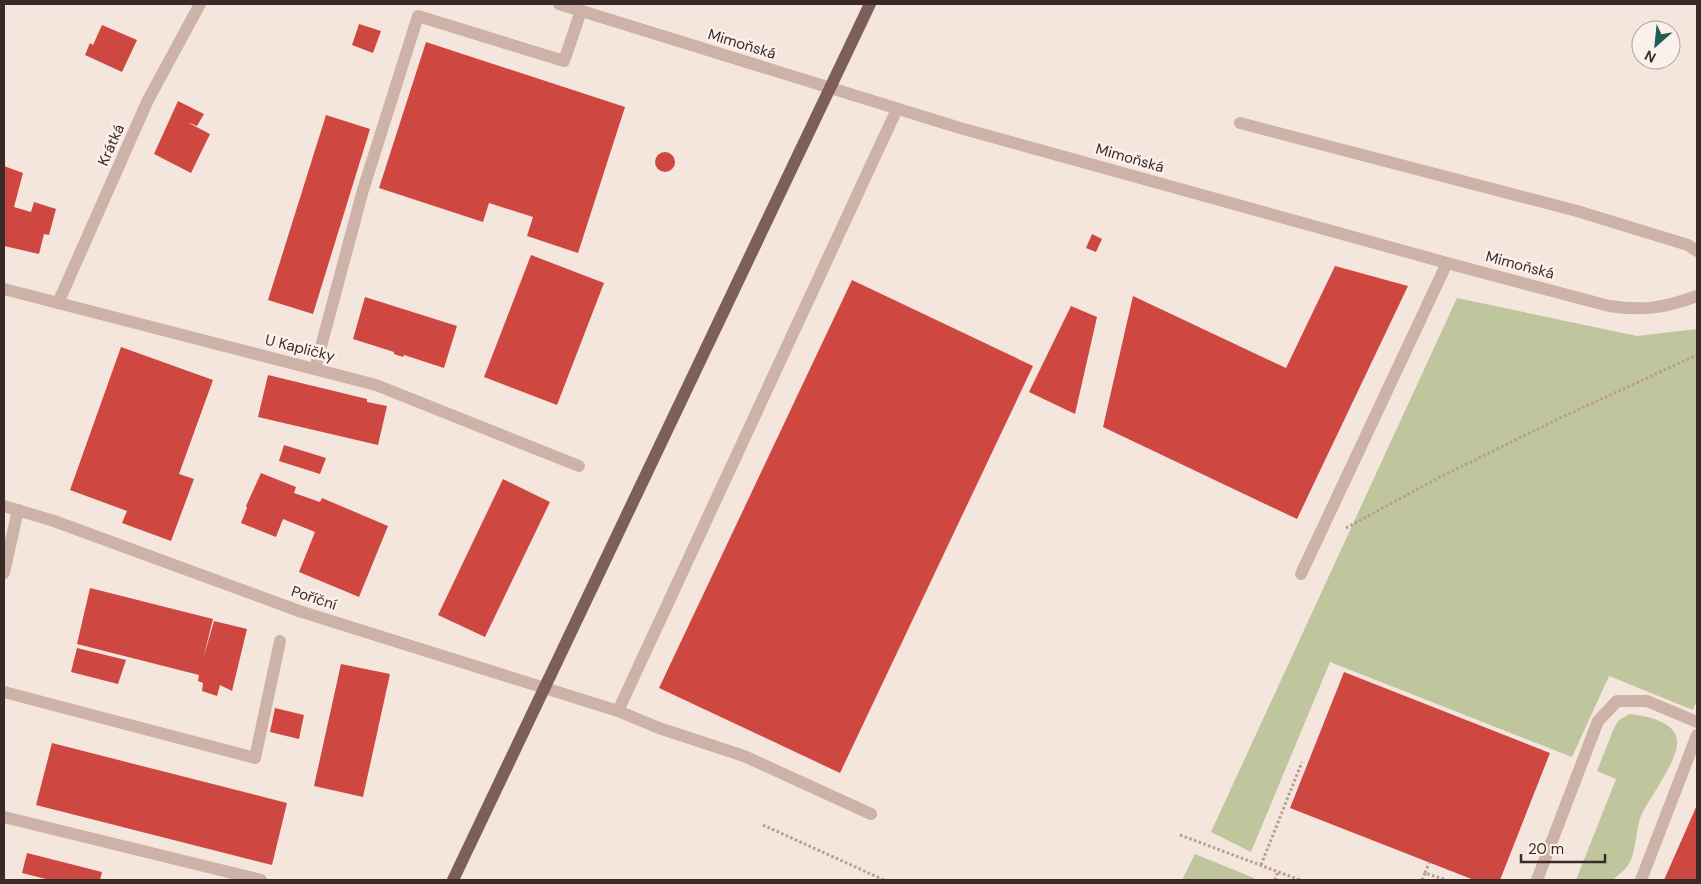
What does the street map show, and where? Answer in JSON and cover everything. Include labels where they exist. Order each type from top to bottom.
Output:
[{"type":"main road","points":[[453,880],[870,4]]},
{"type":"street","name":"Krátká","points":[[58,303],[148,100],[200,4]]},
{"type":"street","name":"Mimoňská","points":[[559,4],[897,109],[1447,263],[1610,306],[1658,308],[1697,296]]},
{"type":"street","points":[[315,369],[363,190],[418,16],[564,61],[582,11]]},
{"type":"street","points":[[618,711],[897,109]]},
{"type":"street","points":[[1240,123],[1576,211],[1688,245],[1697,251]]},
{"type":"street","points":[[1301,574],[1447,263]]},
{"type":"street","name":"U Kapličky","points":[[4,289],[376,385],[579,466]]},
{"type":"street","name":"Poříční","points":[[4,506],[54,521],[299,611],[618,711],[659,728],[744,756],[871,814]]},
{"type":"street","points":[[4,572],[18,510]]},
{"type":"street","points":[[4,692],[255,758],[280,641]]},
{"type":"street","points":[[1537,880],[1598,721],[1617,701],[1647,701],[1697,722]]},
{"type":"street","points":[[1641,880],[1697,734]]},
{"type":"street","points":[[4,817],[261,880]]},
{"type":"path","points":[[1339,532],[1438,478],[1558,419],[1697,355]]},
{"type":"path","points":[[1261,865],[1302,762]]},
{"type":"path","points":[[763,825],[884,880]]},
{"type":"path","points":[[1180,835],[1300,880]]},
{"type":"path","points":[[1422,880],[1429,863]]},
{"type":"path","points":[[1275,880],[1278,872]]},
{"type":"path","points":[[1425,873],[1446,880]]},
{"type":"green space","points":[[1457,298],[1637,336],[1697,329],[1697,700],[1693,710],[1609,676],[1572,757],[1330,662],[1251,852],[1211,832]]},
{"type":"green space","points":[[1630,714],[1659,721],[1671,728],[1677,740],[1677,748],[1669,767],[1641,816],[1633,854],[1627,866],[1613,880],[1576,880],[1616,779],[1597,771],[1614,728],[1619,720]]},
{"type":"green space","points":[[1195,854],[1254,878],[1253,880],[1182,880]]},
{"type":"building","points":[[359,24],[381,31],[373,53],[352,45]]},
{"type":"building","points":[[102,25],[137,40],[122,72],[85,55],[90,43],[93,45]]},
{"type":"building","points":[[426,42],[625,107],[578,253],[527,236],[533,217],[489,203],[483,222],[379,188]]},
{"type":"building","points":[[178,101],[204,114],[197,126],[187,122],[210,134],[191,173],[154,154]]},
{"type":"building","points":[[326,115],[370,129],[313,314],[268,300]]},
{"type":"building","points":[[665,152],[672,155],[675,162],[672,169],[665,172],[658,169],[655,162],[658,155]]},
{"type":"building","points":[[4,166],[23,173],[14,207],[31,212],[34,202],[56,209],[49,235],[44,234],[39,254],[4,246]]},
{"type":"building","points":[[1092,234],[1102,239],[1096,252],[1086,248]]},
{"type":"building","points":[[531,255],[604,283],[557,405],[484,377]]},
{"type":"building","points":[[1335,266],[1408,286],[1297,519],[1103,427],[1133,296],[1286,368]]},
{"type":"building","points":[[852,280],[1033,366],[840,773],[659,688]]},
{"type":"building","points":[[365,297],[457,326],[444,368],[404,355],[403,357],[394,354],[394,352],[353,339]]},
{"type":"building","points":[[1071,306],[1097,317],[1075,414],[1029,392]]},
{"type":"building","points":[[121,347],[213,380],[179,474],[194,479],[171,541],[122,523],[127,511],[70,490]]},
{"type":"building","points":[[268,375],[367,399],[367,402],[387,406],[378,445],[258,417]]},
{"type":"building","points":[[284,445],[326,458],[320,474],[279,461]]},
{"type":"building","points":[[261,473],[296,487],[294,493],[320,502],[322,498],[388,526],[359,597],[299,572],[315,532],[283,519],[276,537],[241,523],[247,508],[246,506]]},
{"type":"building","points":[[503,479],[550,502],[485,637],[438,615]]},
{"type":"building","points":[[90,588],[213,619],[203,659],[214,621],[247,629],[232,691],[220,685],[217,696],[202,691],[203,683],[198,681],[199,675],[77,644]]},
{"type":"building","points":[[77,648],[126,660],[118,684],[71,672]]},
{"type":"building","points":[[341,664],[390,674],[363,797],[314,786]]},
{"type":"building","points":[[1344,672],[1550,753],[1500,880],[1474,880],[1290,808]]},
{"type":"building","points":[[275,708],[304,715],[299,739],[270,732]]},
{"type":"building","points":[[52,743],[287,803],[272,865],[36,805]]},
{"type":"building","points":[[1697,805],[1697,880],[1664,880]]},
{"type":"building","points":[[27,853],[102,872],[100,880],[50,880],[22,873]]}]
